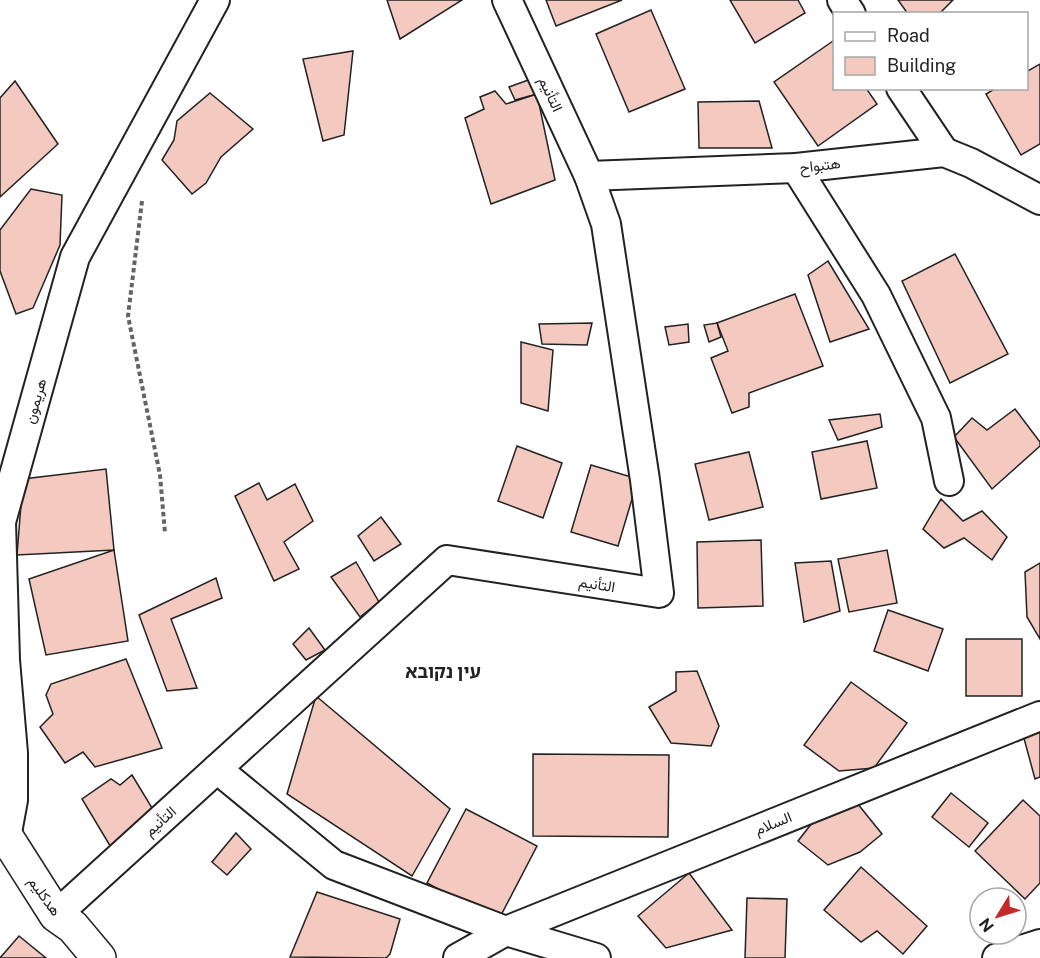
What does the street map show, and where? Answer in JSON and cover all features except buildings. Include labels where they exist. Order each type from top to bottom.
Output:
[{"type":"street","name":"هريمون","points":[[3,832],[13,800],[5,660],[2,522],[75,257],[215,0]]},
{"type":"street","name":"التأنيم","points":[[56,915],[447,560],[659,593],[645,480],[606,224],[589,176],[507,0]]},
{"type":"street","points":[[902,90],[944,152]]},
{"type":"street","name":"هتبواح","points":[[589,176],[796,168],[944,152],[971,162],[1040,200]]},
{"type":"street","points":[[796,168],[876,295],[936,418],[949,481]]},
{"type":"street","name":"السلام","points":[[458,958],[506,932],[1040,716]]},
{"type":"street","points":[[217,769],[334,865],[506,932],[596,958]]},
{"type":"street","name":"هدكليم","points":[[3,832],[56,915],[73,927],[99,958]]},
{"type":"street","points":[[998,958],[1040,944]]},
{"type":"path","points":[[143,197],[128,316],[160,475],[165,533]]},
{"type":"district","name":"עין נקובא","points":[[443,671]]}]
